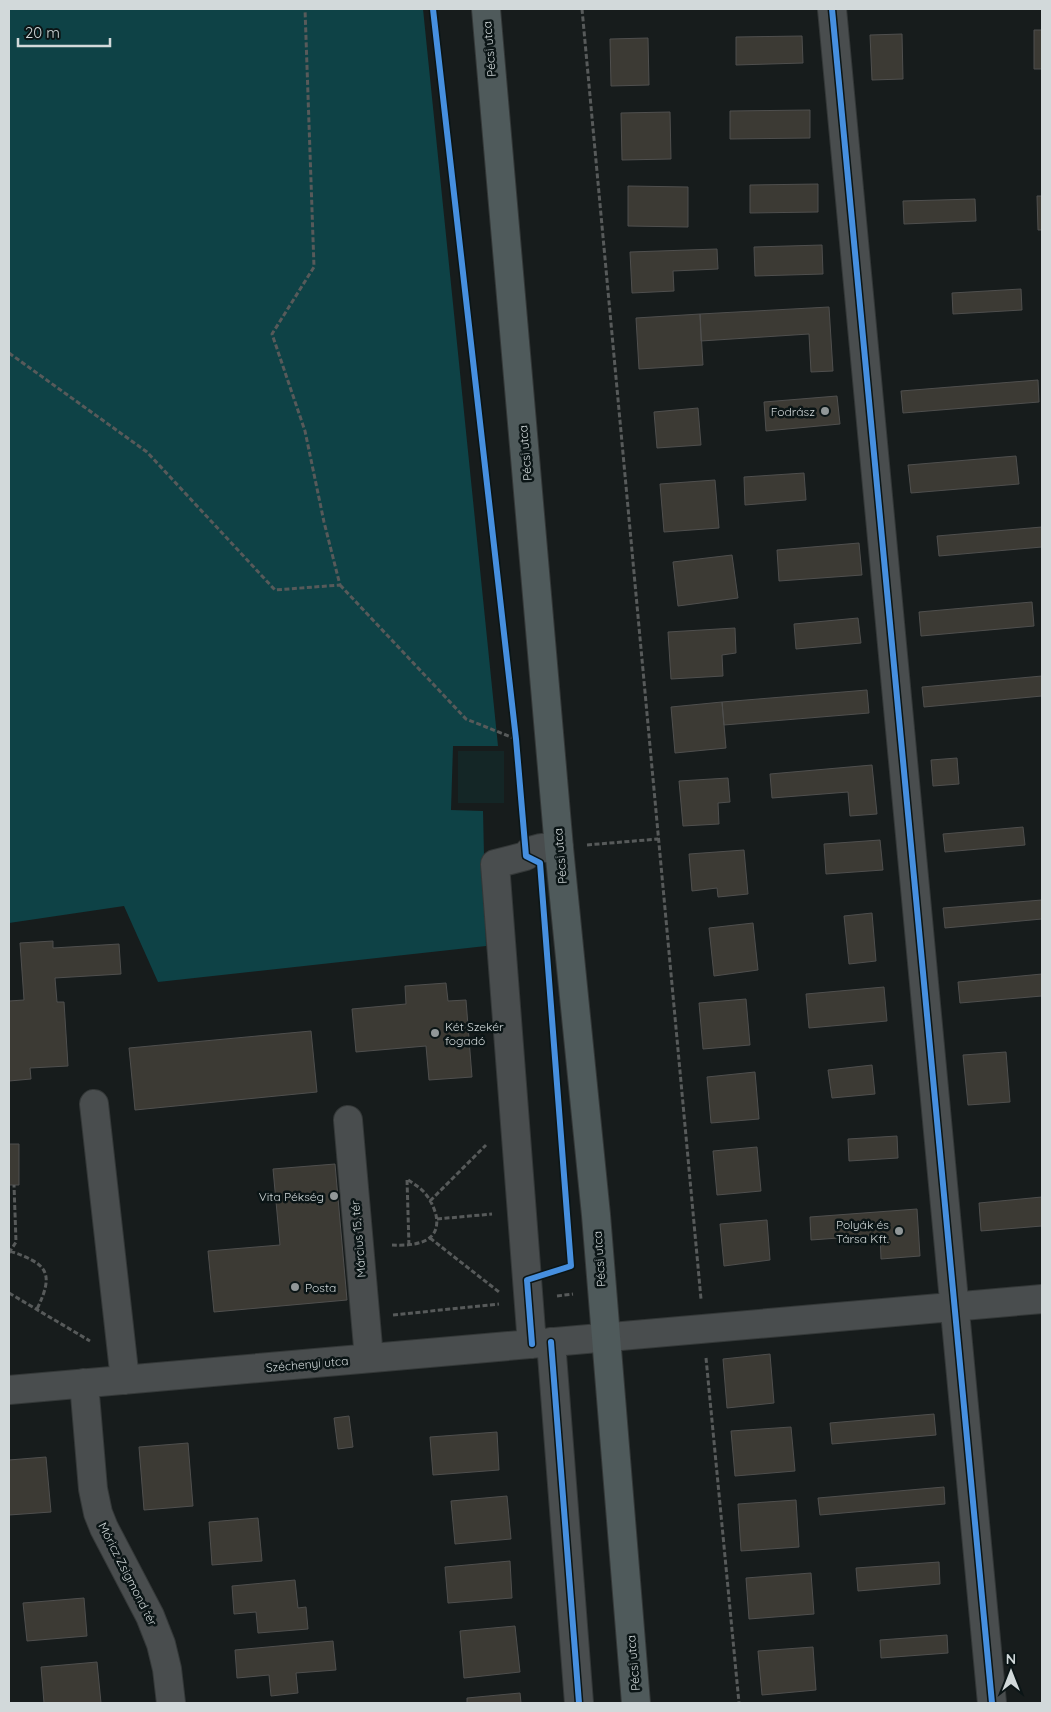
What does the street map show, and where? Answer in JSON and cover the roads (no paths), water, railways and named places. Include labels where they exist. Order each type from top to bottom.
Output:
[{"type":"main road","name":"Pécsi utca","points":[[486,9],[559,848],[596,1215],[636,1703]]},
{"type":"street","points":[[832,9],[992,1703]]},
{"type":"street","points":[[559,848],[541,848],[530,851],[526,856],[494,864],[527,1280],[541,1343],[579,1703]]},
{"type":"street","points":[[94,1104],[124,1370]]},
{"type":"street","name":"Március 15. tér","points":[[348,1120],[369,1358]]},
{"type":"street","name":"Széchenyi utca","points":[[9,1390],[84,1383],[124,1370],[369,1358],[1042,1298]]},
{"type":"street","name":"Móricz Zsigmond tér","points":[[84,1383],[93,1489],[98,1513],[150,1616],[162,1644],[171,1703]]},
{"type":"place","name":"Fodrász","points":[[825,411]]},
{"type":"place","name":"Két Szekér fogadó","points":[[435,1033]]},
{"type":"place","name":"Vita Pékség","points":[[334,1196]]},
{"type":"place","name":"Polyák és Társa Kft.","points":[[899,1231]]},
{"type":"place","name":"Posta","points":[[295,1287]]}]
